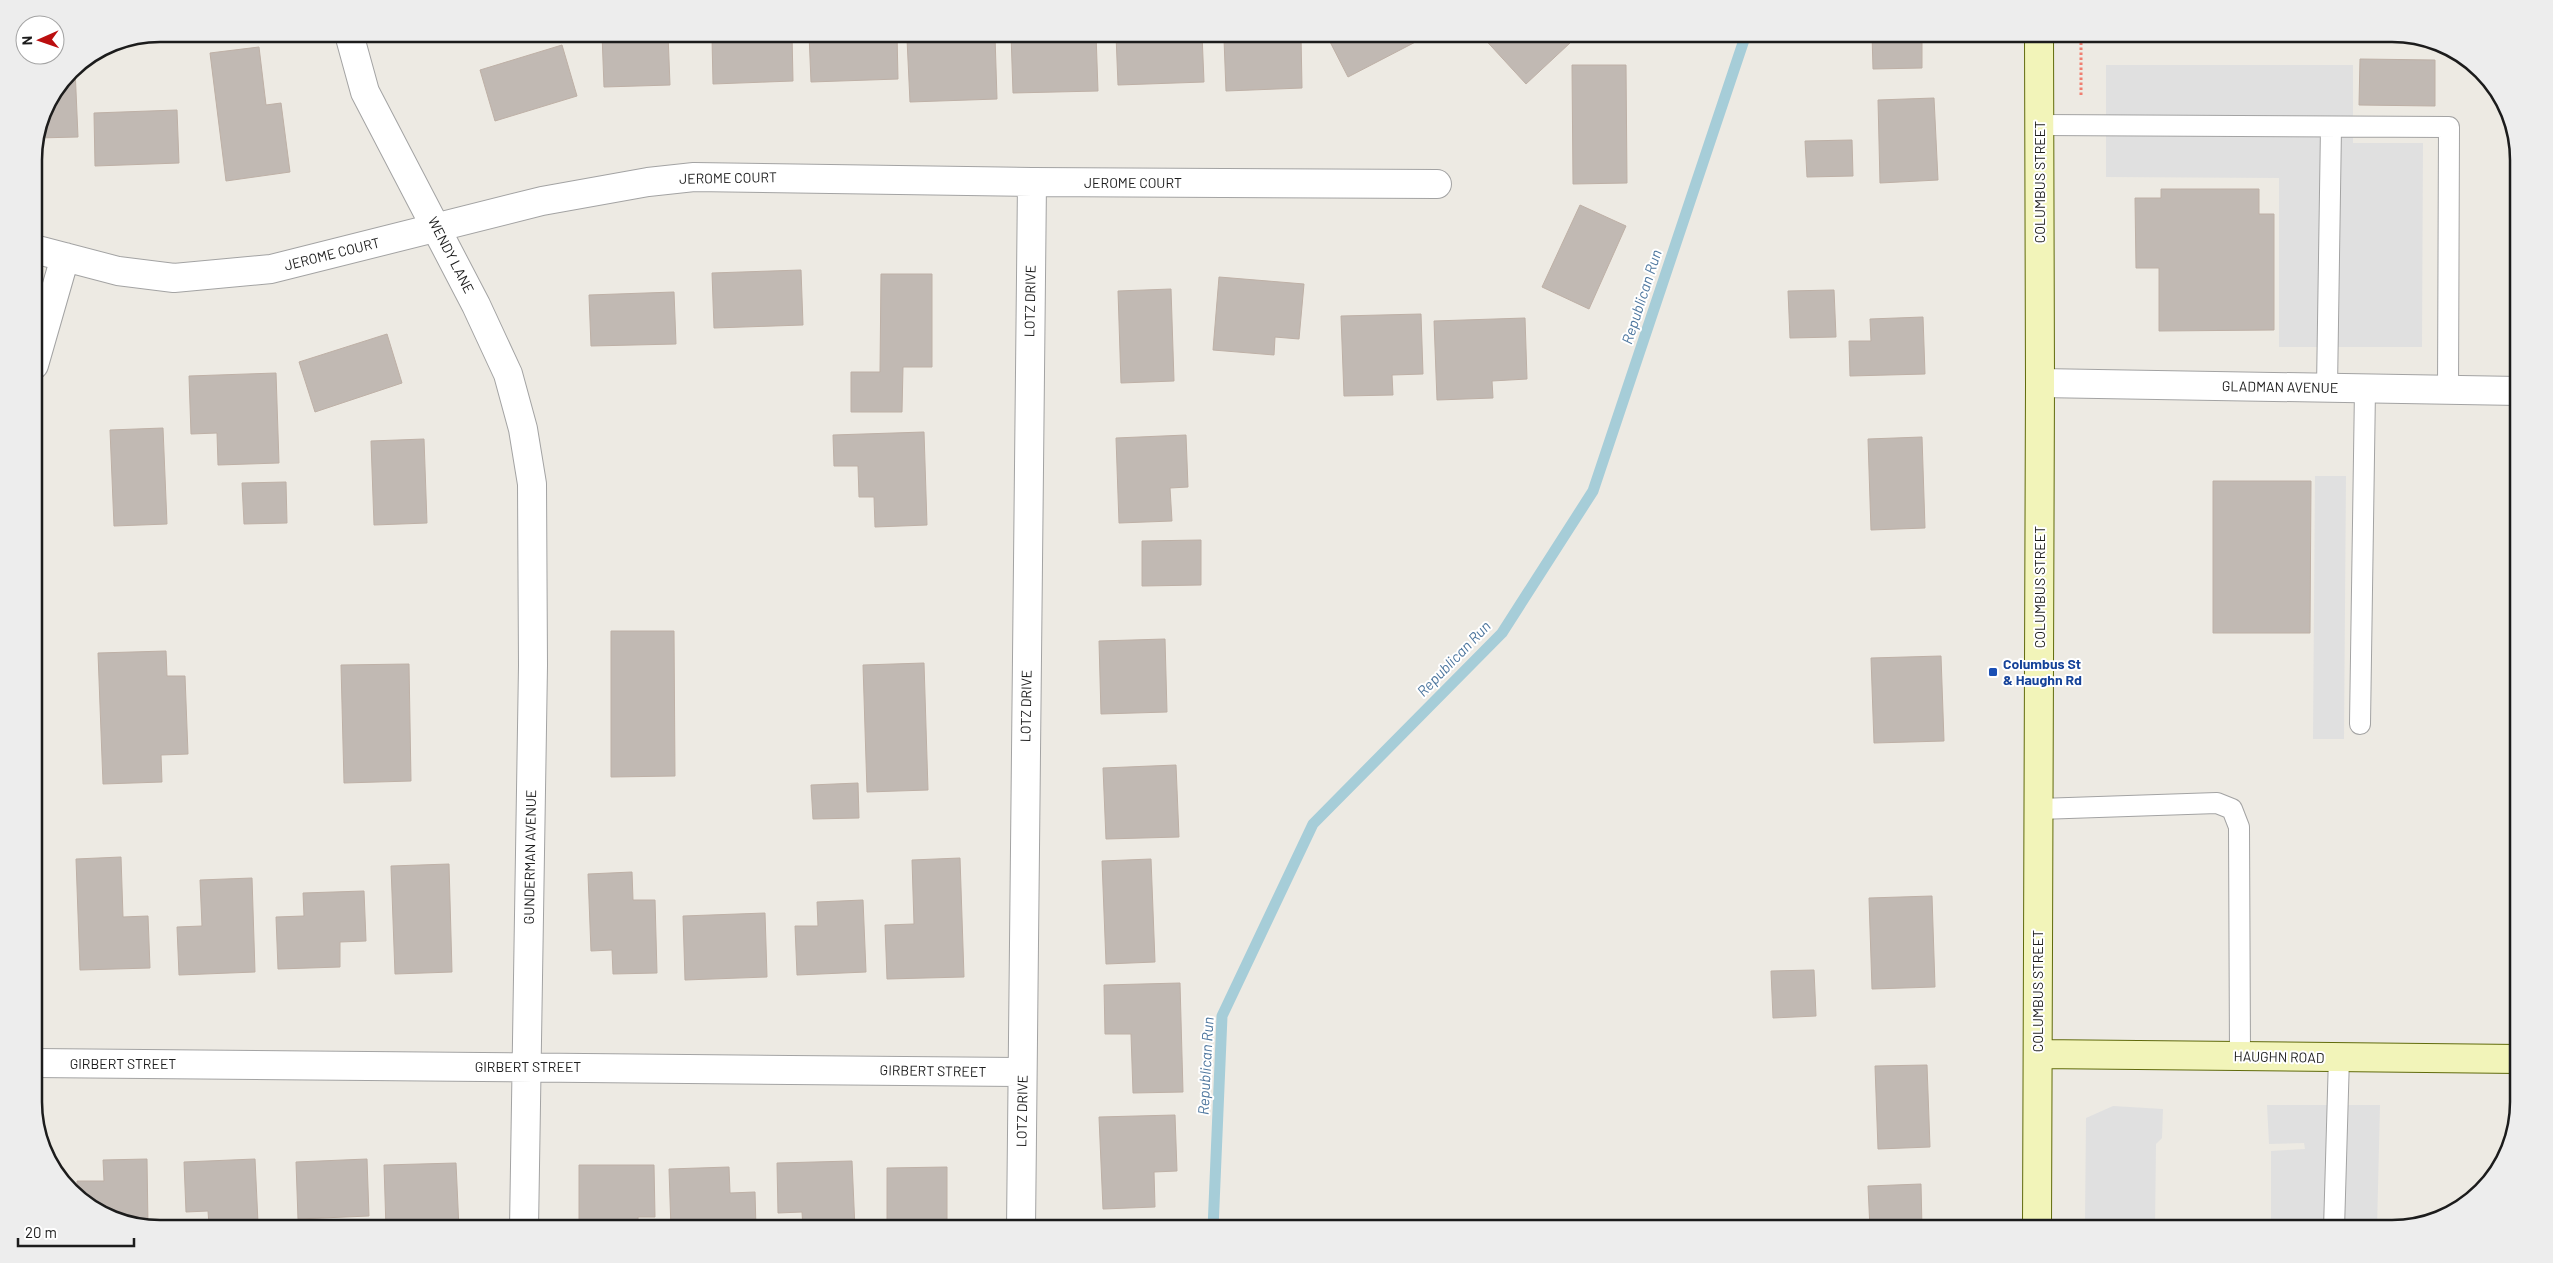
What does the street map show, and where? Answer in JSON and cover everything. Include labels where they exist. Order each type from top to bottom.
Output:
[{"type":"main road","name":"COLUMBUS STREET","points":[[2037,1220],[2040,384],[2039,42]]},
{"type":"main road","name":"HAUGHN ROAD","points":[[2038,1054],[2510,1059]]},
{"type":"street","name":"WENDY LANE","points":[[351,42],[365,92],[437,228],[508,374],[523,430],[532,484]]},
{"type":"street","name":"JEROME COURT","points":[[43,251],[118,272],[174,278],[272,269],[592,191],[694,177],[1032,182],[1437,184]]},
{"type":"street","name":"LOTZ DRIVE","points":[[1021,1220],[1032,182]]},
{"type":"street","points":[[43,334],[65,257]]},
{"type":"street","name":"GLADMAN AVENUE","points":[[2040,384],[2510,391]]},
{"type":"street","name":"GUNDERMAN AVENUE","points":[[524,1220],[525,1067],[533,665],[532,484]]},
{"type":"street","name":"GIRBERT STREET","points":[[43,1063],[1022,1072]]},
{"type":"lane","points":[[2040,125],[2449,127],[2448,390]]},
{"type":"lane","points":[[2327,388],[2331,126]]},
{"type":"lane","points":[[2360,724],[2365,388]]},
{"type":"lane","points":[[2039,809],[2217,803],[2232,809],[2239,827],[2240,1056]]},
{"type":"lane","points":[[2334,1220],[2339,1057]]},
{"type":"path","points":[[2081,42],[2081,126]]},
{"type":"shaded area","points":[[2106,65],[2353,65],[2353,143],[2423,143],[2422,347],[2279,347],[2279,178],[2106,177]]},
{"type":"shaded area","points":[[2315,476],[2346,476],[2344,739],[2313,739]]},
{"type":"shaded area","points":[[2267,1105],[2380,1105],[2377,1220],[2271,1220],[2271,1151],[2305,1149],[2304,1143],[2269,1144]]},
{"type":"shaded area","points":[[2113,1106],[2163,1109],[2162,1138],[2156,1144],[2155,1220],[2085,1219],[2086,1118]]},
{"type":"building","points":[[602,42],[668,42],[670,85],[604,87]]},
{"type":"building","points":[[712,42],[792,42],[793,81],[713,84]]},
{"type":"building","points":[[809,42],[897,42],[898,79],[811,82]]},
{"type":"building","points":[[907,42],[995,42],[997,99],[910,102]]},
{"type":"building","points":[[1011,42],[1096,42],[1098,91],[1013,93]]},
{"type":"building","points":[[1116,42],[1202,42],[1204,82],[1118,85]]},
{"type":"building","points":[[1224,42],[1301,42],[1302,88],[1226,91]]},
{"type":"building","points":[[1330,42],[1415,42],[1348,77]]},
{"type":"building","points":[[1487,42],[1570,43],[1526,84]]},
{"type":"building","points":[[1872,42],[1922,42],[1922,68],[1873,69]]},
{"type":"building","points":[[562,45],[577,96],[495,121],[480,70]]},
{"type":"building","points":[[259,47],[266,105],[281,103],[290,172],[226,181],[210,53]]},
{"type":"building","points":[[2360,59],[2435,60],[2435,106],[2359,105]]},
{"type":"building","points":[[1572,65],[1626,65],[1627,183],[1573,184]]},
{"type":"building","points":[[75,79],[78,137],[45,138],[51,115],[62,95]]},
{"type":"building","points":[[1934,98],[1938,180],[1880,183],[1878,100]]},
{"type":"building","points":[[177,110],[179,163],[95,166],[94,113]]},
{"type":"building","points":[[1852,140],[1853,176],[1807,177],[1805,141]]},
{"type":"building","points":[[2161,189],[2259,189],[2259,214],[2274,214],[2274,330],[2159,331],[2159,268],[2136,268],[2135,198],[2161,198]]},
{"type":"building","points":[[1580,205],[1626,226],[1589,309],[1542,287]]},
{"type":"building","points":[[801,270],[803,325],[714,328],[712,273]]},
{"type":"building","points":[[881,274],[932,274],[932,367],[903,367],[902,412],[851,412],[851,372],[880,372]]},
{"type":"building","points":[[1219,277],[1304,284],[1299,339],[1275,337],[1274,355],[1213,350]]},
{"type":"building","points":[[1171,289],[1174,381],[1121,383],[1118,291]]},
{"type":"building","points":[[1834,290],[1836,337],[1790,338],[1788,291]]},
{"type":"building","points":[[674,292],[676,344],[591,346],[589,295]]},
{"type":"building","points":[[1421,314],[1423,374],[1392,375],[1393,395],[1344,396],[1341,316]]},
{"type":"building","points":[[1923,317],[1925,374],[1850,376],[1849,341],[1871,341],[1870,319]]},
{"type":"building","points":[[1525,318],[1527,379],[1492,381],[1493,398],[1437,400],[1434,321]]},
{"type":"building","points":[[387,334],[402,383],[315,412],[299,362]]},
{"type":"building","points":[[276,373],[279,463],[218,465],[217,433],[191,434],[189,376]]},
{"type":"building","points":[[163,428],[167,524],[114,526],[110,430]]},
{"type":"building","points":[[924,432],[927,525],[875,527],[874,497],[859,497],[858,466],[834,466],[833,435]]},
{"type":"building","points":[[1186,435],[1188,487],[1170,488],[1172,521],[1119,523],[1116,438]]},
{"type":"building","points":[[1922,437],[1925,528],[1871,530],[1868,439]]},
{"type":"building","points":[[424,439],[427,523],[374,525],[371,441]]},
{"type":"building","points":[[2213,481],[2311,481],[2310,633],[2213,633]]},
{"type":"building","points":[[286,482],[287,523],[244,524],[242,483]]},
{"type":"building","points":[[1201,540],[1201,585],[1142,586],[1142,541]]},
{"type":"building","points":[[611,631],[674,631],[675,776],[611,777]]},
{"type":"building","points":[[1165,639],[1167,712],[1101,714],[1099,641]]},
{"type":"building","points":[[166,651],[167,676],[185,676],[188,754],[161,755],[162,782],[103,784],[98,653]]},
{"type":"building","points":[[1941,656],[1944,741],[1874,743],[1871,658]]},
{"type":"building","points":[[924,663],[928,790],[867,792],[863,665]]},
{"type":"building","points":[[409,664],[411,781],[344,783],[341,665]]},
{"type":"building","points":[[1176,765],[1179,837],[1106,839],[1103,768]]},
{"type":"building","points":[[858,783],[859,818],[813,819],[811,785]]},
{"type":"building","points":[[121,857],[123,917],[148,916],[150,968],[80,970],[76,859]]},
{"type":"building","points":[[960,858],[964,977],[887,979],[885,925],[914,924],[912,860]]},
{"type":"building","points":[[1151,859],[1155,962],[1106,964],[1102,861]]},
{"type":"building","points":[[449,864],[452,972],[395,974],[391,866]]},
{"type":"building","points":[[632,872],[633,900],[655,900],[657,973],[613,974],[612,950],[591,951],[588,874]]},
{"type":"building","points":[[252,878],[255,972],[179,975],[177,927],[202,926],[200,880]]},
{"type":"building","points":[[364,891],[366,941],[340,942],[340,967],[278,969],[276,917],[304,916],[303,893]]},
{"type":"building","points":[[1932,896],[1935,987],[1872,989],[1869,898]]},
{"type":"building","points":[[863,900],[866,972],[797,975],[795,926],[818,926],[817,902]]},
{"type":"building","points":[[765,913],[767,977],[685,980],[683,916]]},
{"type":"building","points":[[1814,970],[1816,1016],[1773,1018],[1771,971]]},
{"type":"building","points":[[1180,983],[1183,1092],[1133,1093],[1131,1034],[1105,1034],[1104,985]]},
{"type":"building","points":[[1927,1065],[1930,1147],[1878,1149],[1875,1066]]},
{"type":"building","points":[[1175,1115],[1177,1171],[1154,1172],[1155,1207],[1103,1209],[1099,1117]]},
{"type":"building","points":[[147,1159],[148,1219],[115,1212],[95,1201],[77,1185],[77,1181],[104,1181],[103,1160]]},
{"type":"building","points":[[255,1159],[258,1220],[209,1220],[208,1211],[186,1212],[184,1162]]},
{"type":"building","points":[[367,1159],[369,1216],[298,1219],[296,1162]]},
{"type":"building","points":[[852,1161],[855,1220],[802,1220],[802,1212],[778,1213],[777,1163]]},
{"type":"building","points":[[456,1163],[459,1220],[386,1220],[384,1165]]},
{"type":"building","points":[[579,1165],[654,1165],[655,1217],[638,1217],[638,1220],[579,1220]]},
{"type":"building","points":[[729,1167],[730,1193],[755,1192],[756,1220],[671,1220],[669,1169]]},
{"type":"building","points":[[947,1167],[947,1220],[887,1220],[887,1168]]},
{"type":"building","points":[[1921,1184],[1922,1220],[1870,1220],[1868,1186]]},
{"type":"waterway","name":"Republican Run","points":[[1213,1220],[1222,1016],[1313,824],[1502,633],[1593,491],[1743,42]]},
{"type":"place","name":"Columbus St & Haughn Rd","points":[[1993,672]]}]
